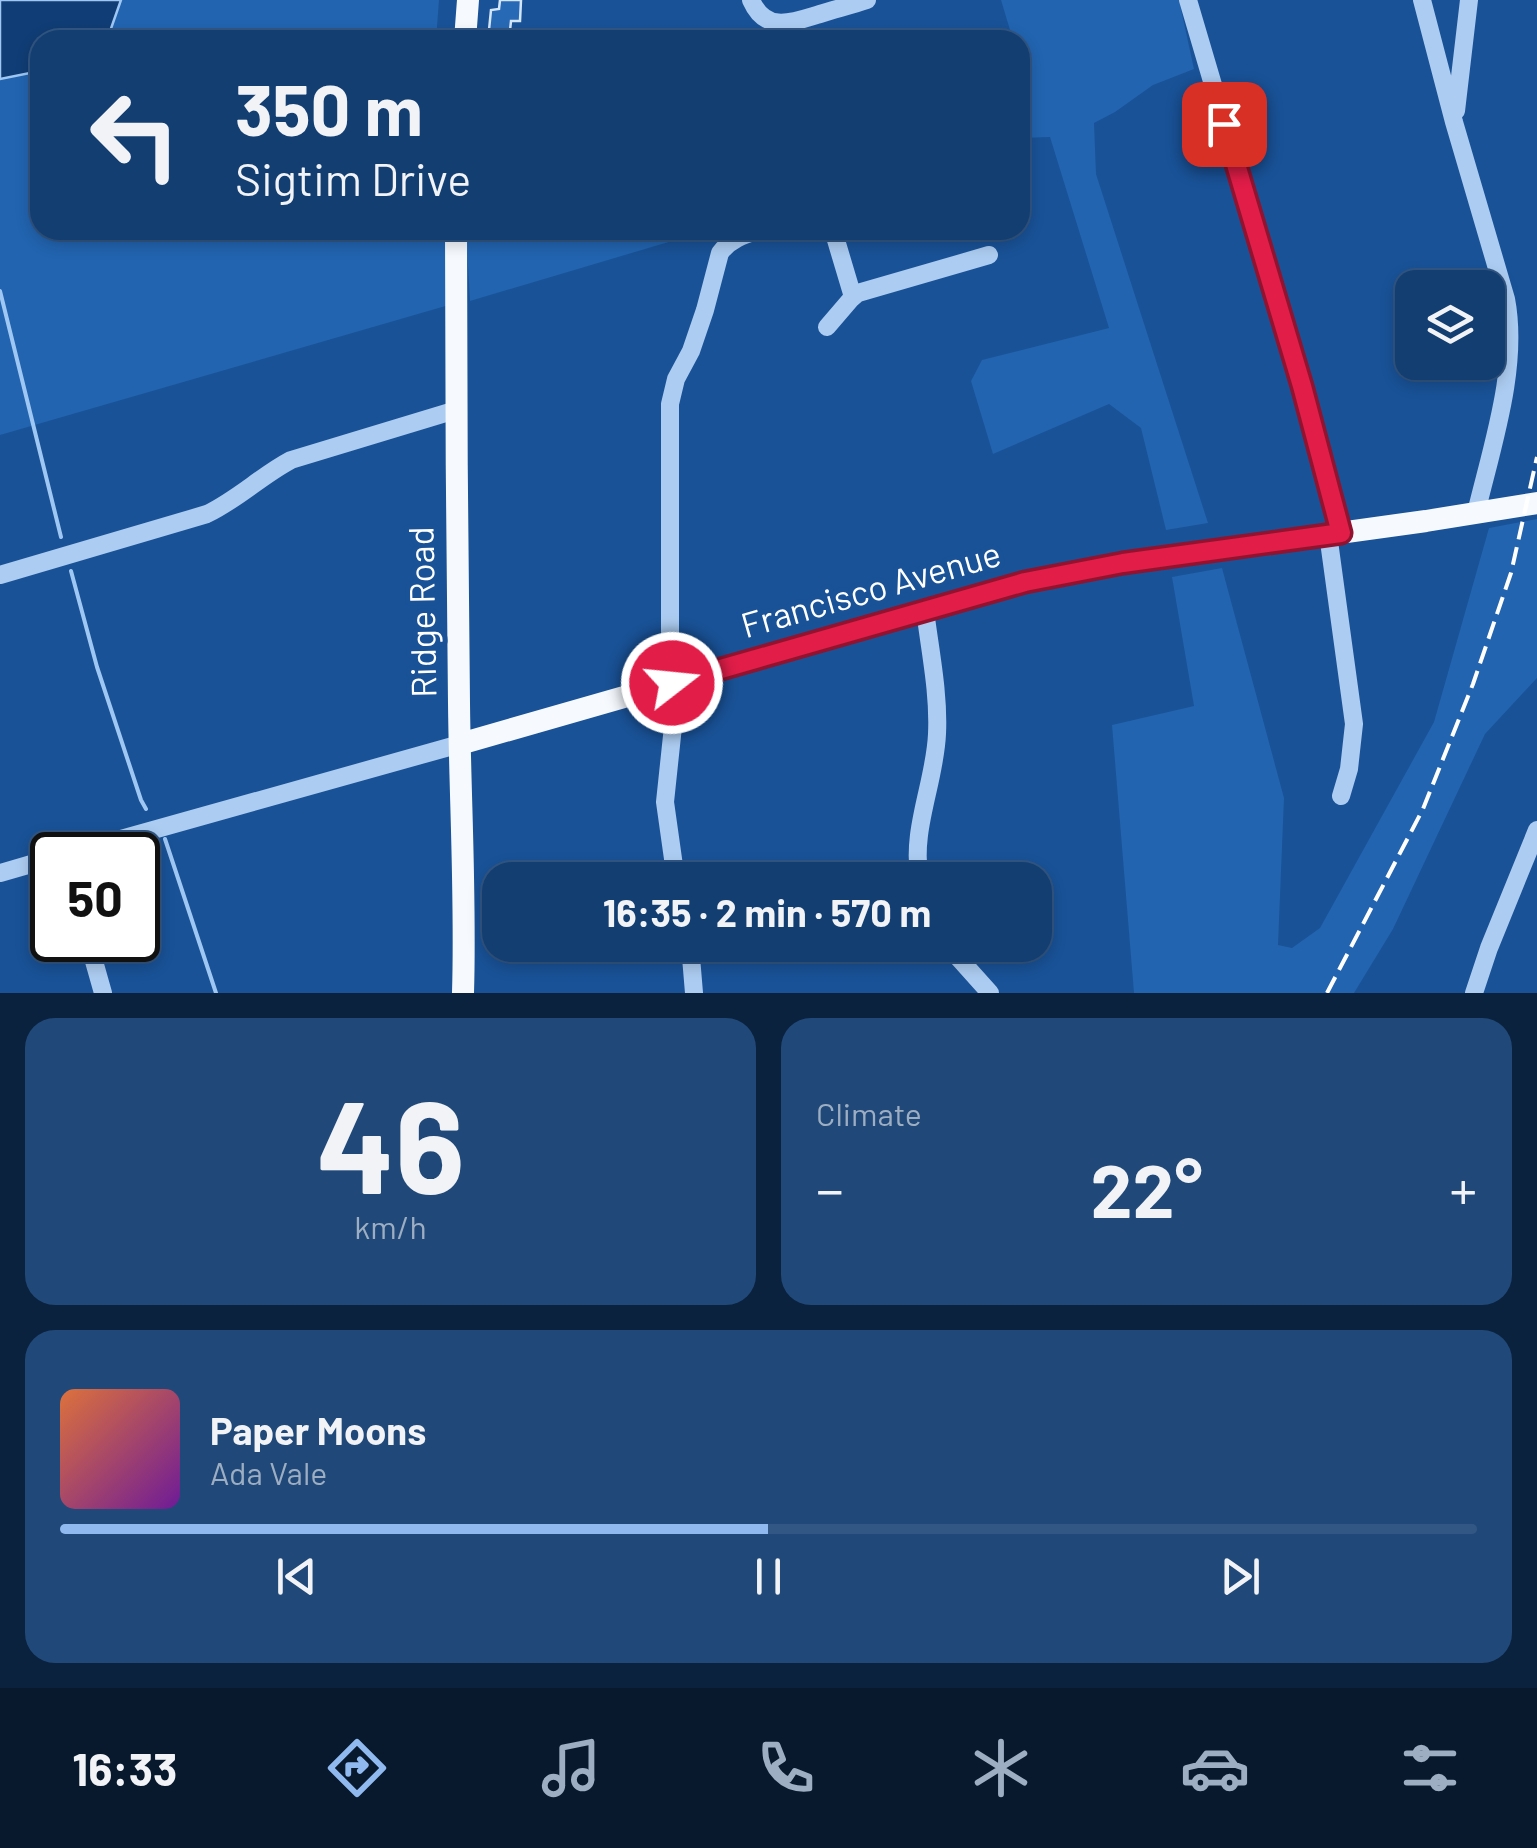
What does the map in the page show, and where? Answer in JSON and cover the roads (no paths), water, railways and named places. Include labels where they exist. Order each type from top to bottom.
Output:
[{"type":"main road","points":[[466,30],[468,0]]},
{"type":"main road","name":"Ridge Road","points":[[456,240],[464,993]]},
{"type":"main road","name":"Francisco Avenue","points":[[460,744],[1025,582],[1123,563],[1537,502]]},
{"type":"street","points":[[751,0],[762,16],[782,24],[867,0]]},
{"type":"street","points":[[1188,0],[1302,386],[1335,534],[1354,724],[1349,769],[1341,796]]},
{"type":"street","points":[[1422,0],[1510,321],[1510,355],[1476,513]]},
{"type":"street","points":[[1454,122],[1469,0]]},
{"type":"street","points":[[673,862],[665,802],[674,717],[671,394],[691,351],[720,253],[733,240]]},
{"type":"street","points":[[837,240],[854,297]]},
{"type":"street","points":[[827,327],[858,293],[989,255]]},
{"type":"street","points":[[0,575],[207,514],[291,460],[456,410]]},
{"type":"street","points":[[919,862],[920,825],[937,736],[925,610]]},
{"type":"street","name":"Francisco Avenue","points":[[146,832],[460,744]]},
{"type":"street","points":[[1474,993],[1537,830]]},
{"type":"street","points":[[0,873],[30,864]]},
{"type":"street","points":[[94,962],[103,993]]},
{"type":"street","points":[[691,962],[694,993]]},
{"type":"street","points":[[962,962],[990,993]]},
{"type":"waterway","points":[[0,291],[61,537]]},
{"type":"waterway","points":[[71,571],[97,667],[146,809]]},
{"type":"waterway","points":[[165,839],[216,993]]},
{"type":"railway","points":[[1327,993],[1423,809],[1473,684],[1511,573],[1537,457]]}]
